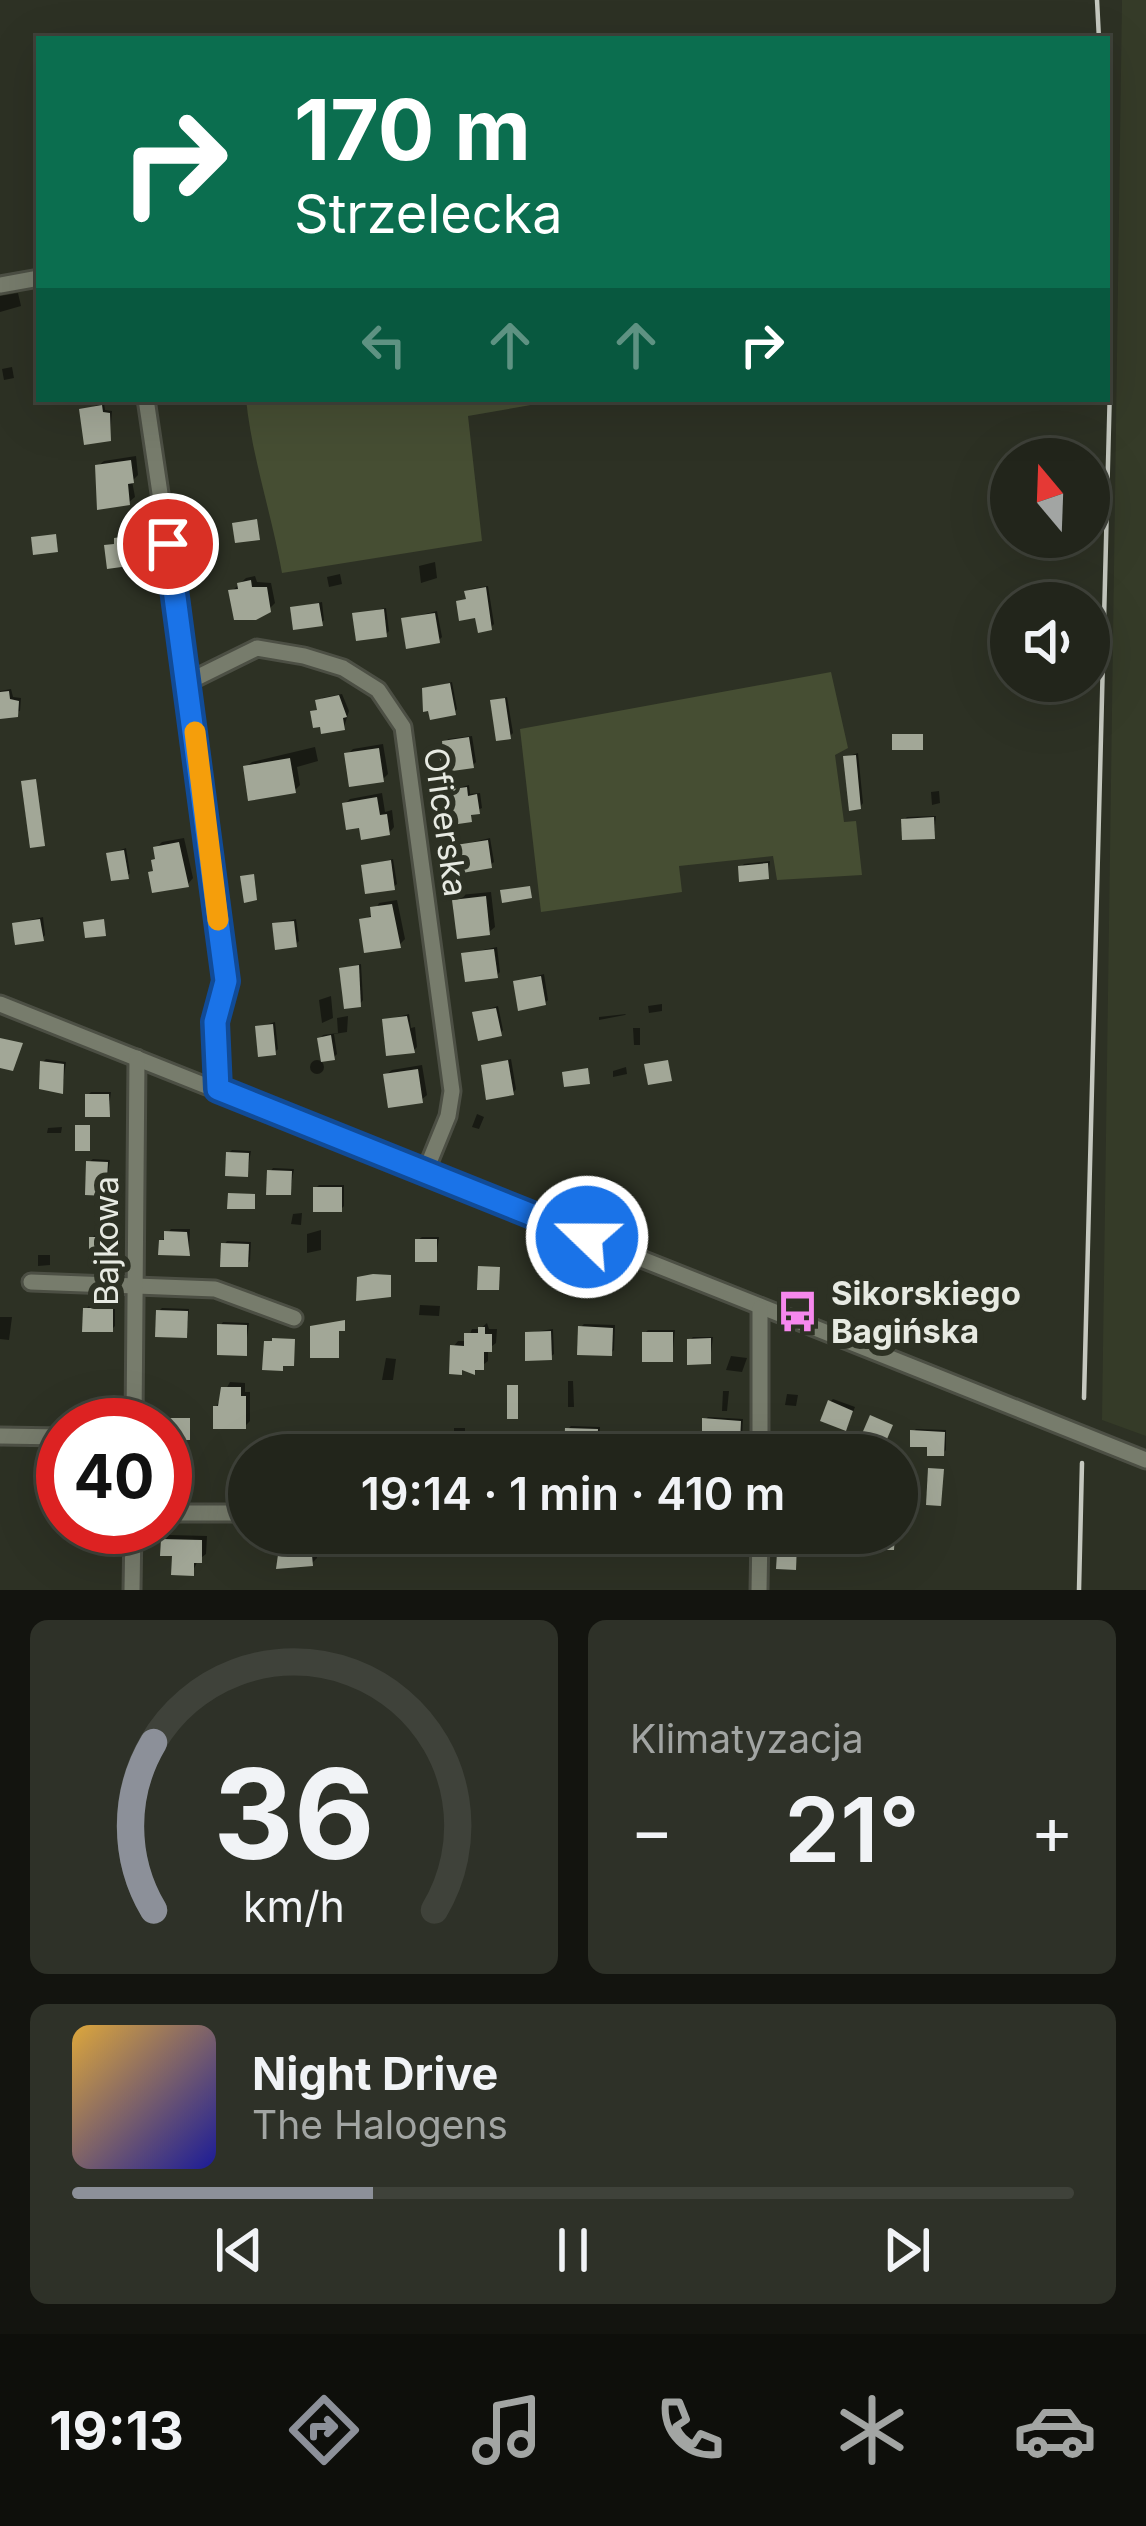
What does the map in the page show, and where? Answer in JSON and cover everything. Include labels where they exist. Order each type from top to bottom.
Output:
[{"type":"street","points":[[0,284],[36,278]]},
{"type":"street","points":[[146,402],[226,981],[215,1022],[218,1089]]},
{"type":"street","name":"Oficerska","points":[[188,682],[257,648],[304,656],[364,680],[386,698],[403,728],[452,1091],[448,1116],[427,1170]]},
{"type":"street","points":[[0,1004],[427,1170],[1146,1460]]},
{"type":"street","name":"Bajkowa","points":[[134,1398],[137,1058]]},
{"type":"street","points":[[31,1282],[215,1289],[294,1318]]},
{"type":"street","points":[[760,1308],[760,1434]]},
{"type":"street","points":[[0,1436],[36,1437]]},
{"type":"street","points":[[192,1513],[228,1513]]},
{"type":"street","points":[[132,1590],[133,1554]]},
{"type":"street","points":[[759,1590],[760,1554]]},
{"type":"shaded area","points":[[1122,0],[1146,0],[1146,1436],[1102,1420]]},
{"type":"shaded area","points":[[246,402],[548,402],[468,416],[482,541],[282,573]]},
{"type":"shaded area","points":[[831,672],[848,748],[835,755],[844,822],[856,821],[862,875],[777,880],[773,856],[679,866],[682,892],[541,912],[520,729]]},
{"type":"building","points":[[102,405],[103,412],[110,413],[111,441],[84,445],[79,409]]},
{"type":"building","points":[[131,460],[130,505],[97,510],[95,465]]},
{"type":"building","points":[[257,519],[260,540],[235,543],[232,523]]},
{"type":"building","points":[[56,534],[58,552],[33,555],[31,537]]},
{"type":"building","points":[[135,535],[137,550],[128,551],[129,566],[107,569],[104,545]]},
{"type":"building","points":[[251,580],[252,587],[267,587],[271,612],[256,620],[234,620],[228,590]]},
{"type":"building","points":[[486,587],[492,630],[478,633],[475,618],[459,621],[456,601],[466,599],[464,591]]},
{"type":"building","points":[[319,603],[323,626],[293,630],[290,607]]},
{"type":"building","points":[[384,609],[387,637],[356,641],[352,613]]},
{"type":"building","points":[[435,613],[440,643],[406,649],[401,618]]},
{"type":"building","points":[[450,683],[456,715],[430,720],[428,711],[423,712],[422,688]]},
{"type":"building","points":[[9,691],[10,699],[19,701],[18,717],[0,719],[0,692]]},
{"type":"building","points":[[339,695],[347,717],[343,718],[345,730],[321,734],[320,727],[313,728],[310,711],[317,710],[315,700]]},
{"type":"building","points":[[505,698],[511,739],[496,741],[490,700]]},
{"type":"building","points":[[892,734],[923,734],[923,750],[892,750]]},
{"type":"building","points":[[469,737],[474,768],[445,772],[437,752],[443,751],[442,741]]},
{"type":"building","points":[[379,748],[384,782],[349,787],[344,753]]},
{"type":"building","points":[[856,755],[861,809],[849,811],[843,756]]},
{"type":"building","points":[[290,758],[296,793],[248,801],[243,766]]},
{"type":"building","points":[[36,779],[45,846],[30,848],[21,781]]},
{"type":"building","points":[[467,787],[468,796],[477,794],[480,814],[471,815],[472,822],[451,825],[445,790]]},
{"type":"building","points":[[377,797],[380,815],[387,814],[390,835],[361,840],[359,828],[346,830],[342,803]]},
{"type":"building","points":[[934,817],[935,839],[902,840],[901,819]]},
{"type":"building","points":[[488,840],[492,868],[462,873],[460,864],[452,865],[449,846]]},
{"type":"building","points":[[179,842],[189,887],[152,893],[148,872],[153,871],[153,847]]},
{"type":"building","points":[[124,850],[129,879],[111,881],[106,853]]},
{"type":"building","points":[[391,860],[395,890],[365,894],[361,865]]},
{"type":"building","points":[[768,863],[769,879],[739,882],[738,866]]},
{"type":"building","points":[[254,874],[257,900],[244,903],[240,876]]},
{"type":"building","points":[[530,886],[532,898],[502,903],[500,890]]},
{"type":"building","points":[[486,896],[490,935],[457,939],[452,900]]},
{"type":"building","points":[[392,904],[401,948],[364,953],[359,919],[371,917],[370,907]]},
{"type":"building","points":[[40,919],[44,941],[15,945],[12,923]]},
{"type":"building","points":[[104,919],[106,936],[85,938],[83,922]]},
{"type":"building","points":[[294,921],[297,947],[275,950],[272,923]]},
{"type":"building","points":[[494,949],[498,978],[465,982],[461,953]]},
{"type":"building","points":[[359,965],[361,1007],[344,1009],[339,968]]},
{"type":"building","points":[[541,976],[546,1005],[518,1011],[513,981]]},
{"type":"building","points":[[496,1008],[502,1036],[478,1041],[472,1012]]},
{"type":"building","points":[[407,1016],[415,1053],[386,1056],[382,1019]]},
{"type":"building","points":[[273,1024],[276,1055],[258,1057],[255,1026]]},
{"type":"building","points":[[331,1035],[335,1060],[321,1062],[317,1038]]},
{"type":"building","points":[[0,1038],[23,1043],[13,1071],[0,1068]]},
{"type":"building","points":[[508,1060],[514,1095],[486,1100],[481,1065]]},
{"type":"building","points":[[668,1060],[672,1081],[648,1085],[644,1064]]},
{"type":"building","points":[[40,1061],[64,1064],[63,1094],[39,1089]]},
{"type":"building","points":[[588,1068],[590,1084],[564,1087],[562,1072]]},
{"type":"building","points":[[418,1069],[423,1103],[388,1108],[383,1074]]},
{"type":"building","points":[[85,1094],[109,1094],[110,1117],[85,1117]]},
{"type":"building","points":[[75,1125],[90,1125],[90,1151],[75,1151]]},
{"type":"building","points":[[226,1152],[249,1153],[248,1177],[225,1176]]},
{"type":"building","points":[[86,1161],[108,1162],[106,1196],[85,1195]]},
{"type":"building","points":[[267,1170],[292,1171],[291,1195],[266,1195]]},
{"type":"building","points":[[313,1187],[342,1187],[342,1212],[313,1212]]},
{"type":"building","points":[[228,1193],[255,1194],[255,1209],[227,1209]]},
{"type":"building","points":[[164,1231],[187,1232],[190,1256],[158,1255]]},
{"type":"building","points":[[89,1237],[113,1237],[112,1262],[89,1261]]},
{"type":"building","points":[[415,1239],[437,1239],[437,1262],[415,1262]]},
{"type":"building","points":[[221,1243],[249,1244],[248,1267],[220,1267]]},
{"type":"building","points":[[478,1266],[500,1267],[499,1290],[477,1290]]},
{"type":"building","points":[[391,1275],[391,1297],[356,1301],[357,1277]]},
{"type":"building","points":[[83,1308],[113,1308],[113,1332],[82,1332]]},
{"type":"building","points":[[156,1310],[188,1311],[187,1338],[155,1337]]},
{"type":"building","points":[[345,1320],[345,1331],[339,1331],[339,1358],[310,1358],[310,1326]]},
{"type":"building","points":[[217,1324],[247,1325],[247,1356],[217,1355]]},
{"type":"building","points":[[578,1326],[613,1328],[612,1356],[577,1355]]},
{"type":"building","points":[[478,1327],[492,1334],[492,1352],[484,1352],[484,1370],[475,1370],[475,1375],[462,1370],[462,1375],[449,1374],[450,1345],[464,1346],[464,1333],[478,1333]]},
{"type":"building","points":[[551,1331],[552,1360],[525,1361],[525,1332]]},
{"type":"building","points":[[642,1332],[673,1332],[673,1362],[642,1362]]},
{"type":"building","points":[[711,1338],[711,1364],[687,1365],[687,1339]]},
{"type":"building","points":[[295,1339],[294,1366],[262,1370],[264,1341]]},
{"type":"building","points":[[507,1385],[518,1385],[518,1419],[507,1419]]},
{"type":"building","points":[[221,1387],[241,1387],[241,1396],[246,1396],[246,1429],[213,1429],[213,1406],[218,1406]]},
{"type":"building","points":[[828,1400],[853,1411],[846,1431],[820,1421]]},
{"type":"building","points":[[870,1415],[893,1425],[889,1434],[862,1434]]},
{"type":"building","points":[[702,1418],[741,1421],[740,1434],[702,1432]]},
{"type":"building","points":[[565,1428],[598,1429],[598,1434],[565,1434]]},
{"type":"building","points":[[910,1430],[945,1432],[944,1456],[927,1456],[927,1447],[918,1447],[918,1434]]},
{"type":"building","points":[[928,1468],[944,1469],[941,1506],[926,1505]]},
{"type":"building","points":[[192,1540],[202,1540],[202,1563],[194,1563],[194,1576],[171,1575],[172,1556],[160,1556],[192,1554]]},
{"type":"building","points":[[278,1554],[312,1554],[313,1566],[276,1569]]},
{"type":"building","points":[[777,1554],[797,1554],[796,1570],[776,1569]]},
{"type":"railway","points":[[1097,0],[1099,36]]},
{"type":"railway","points":[[1084,1398],[1110,402]]},
{"type":"railway","points":[[1079,1590],[1082,1463]]},
{"type":"slow traffic","points":[[195,732],[218,920]]},
{"type":"place","name":"Sikorskiego Bagińska","points":[[797,1312]]},
{"type":"route","points":[[168,544],[226,981],[215,1022],[218,1089],[587,1237]]}]
